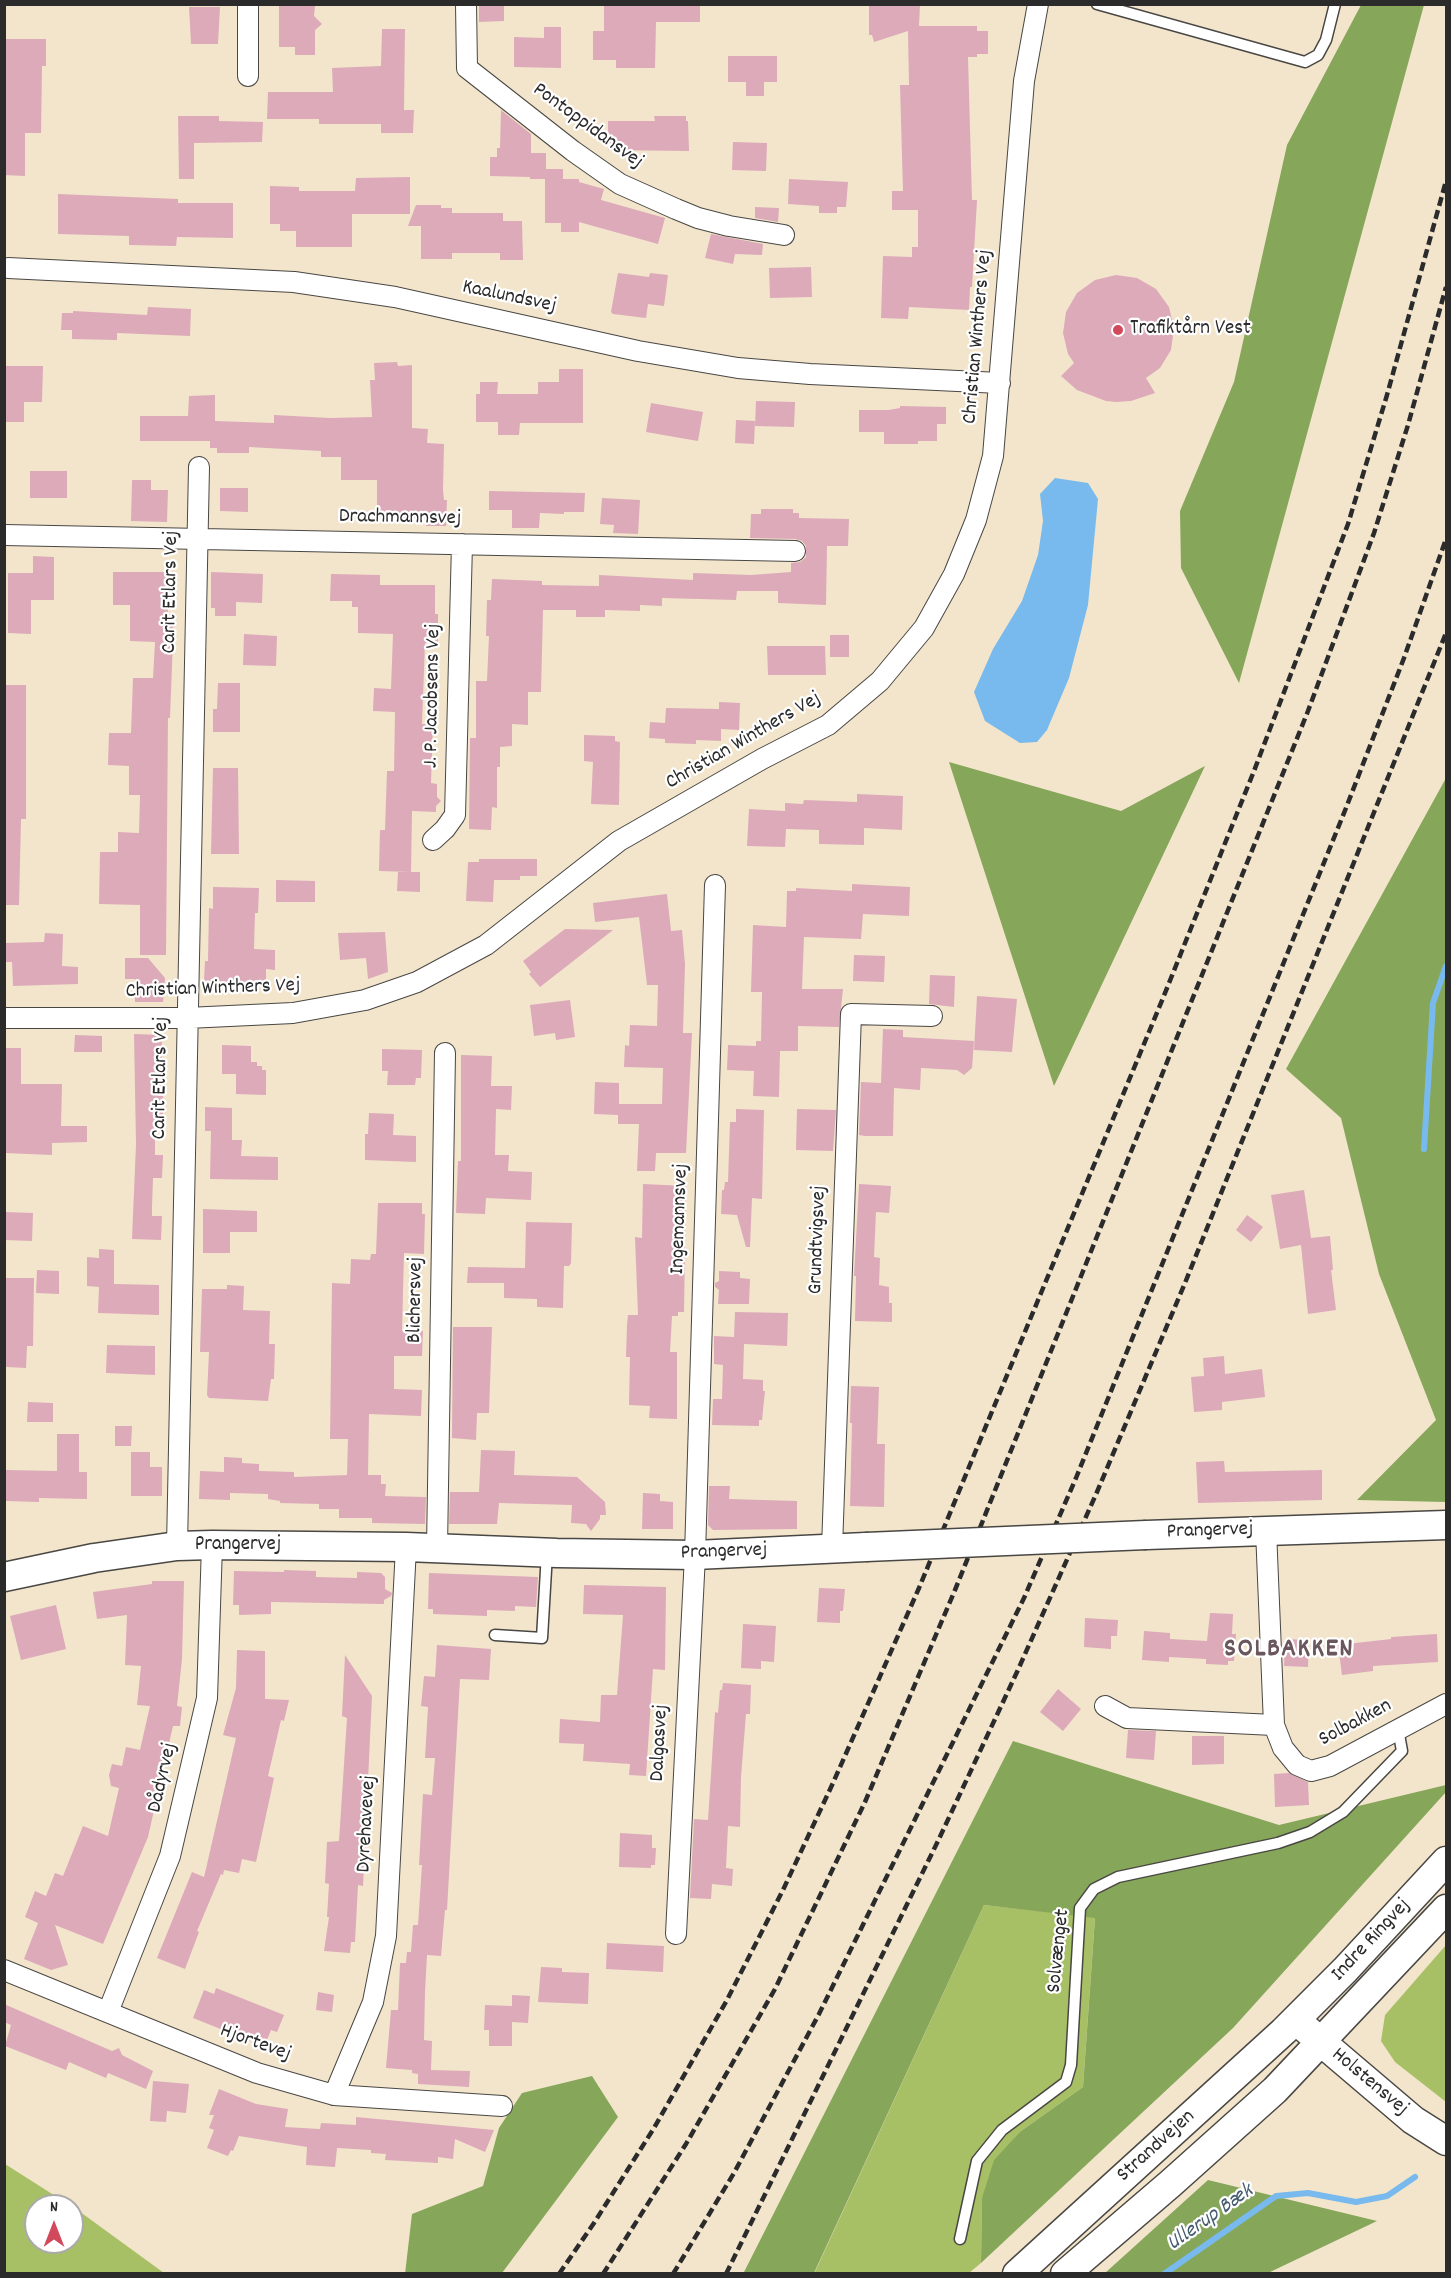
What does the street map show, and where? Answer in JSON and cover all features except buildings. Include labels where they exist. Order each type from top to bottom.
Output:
[{"type":"street","points":[[248,4],[248,76]]},
{"type":"street","name":"Pontoppidansvej","points":[[466,4],[467,68],[573,151],[621,184],[698,218],[729,226],[784,235]]},
{"type":"street","name":"Christian Winthers Vej","points":[[4,1018],[187,1018],[293,1013],[365,999],[417,982],[486,945],[619,841],[762,759],[828,725],[880,681],[924,628],[954,574],[976,520],[993,456],[1024,81],[1038,4]]},
{"type":"street","name":"Kaalundsvej","points":[[8,268],[294,282],[395,297],[638,351],[738,368],[810,374],[1000,383]]},
{"type":"street","name":"Carit Etlars Vej","points":[[177,1546],[199,467]]},
{"type":"street","name":"Drachmannsvej","points":[[4,535],[795,551]]},
{"type":"street","name":"J. P. Jacobsens Vej","points":[[433,840],[455,815],[462,544]]},
{"type":"street","name":"Ingemannsvej","points":[[694,1555],[715,885]]},
{"type":"street","name":"Grundtvigsvej","points":[[832,1548],[851,1014],[933,1016]]},
{"type":"street","name":"Blichersvej","points":[[437,1548],[445,1053]]},
{"type":"street","name":"Prangervej","points":[[4,1577],[94,1558],[177,1546],[406,1547],[694,1555],[1266,1530],[1446,1525]]},
{"type":"street","name":"Solbakken","points":[[1266,1530],[1274,1725],[1283,1748],[1297,1765],[1311,1771],[1330,1766],[1446,1704]]},
{"type":"street","name":"Dådyrvej","points":[[108,2012],[170,1856],[207,1698],[212,1545]]},
{"type":"street","name":"Dyrehavevej","points":[[334,2095],[373,2001],[386,1936],[406,1547]]},
{"type":"street","name":"Dalgasvej","points":[[676,1934],[694,1555]]},
{"type":"street","points":[[1105,1706],[1127,1718],[1274,1725]]},
{"type":"street","name":"Indre Ringvej","points":[[1295,2020],[1345,1970],[1446,1861]]},
{"type":"street","name":"Indre Ringvej","points":[[1320,2042],[1446,1909]]},
{"type":"street","name":"Hjortevej","points":[[4,1970],[257,2073],[334,2095],[502,2106]]},
{"type":"street","name":"Holstensvej","points":[[1295,2020],[1413,2120],[1446,2142]]},
{"type":"street","name":"Strandvejen","points":[[1017,2274],[1295,2020]]},
{"type":"street","name":"Strandvejen","points":[[1065,2274],[1266,2098],[1320,2042]]},
{"type":"lane","points":[[1097,4],[1305,62],[1318,55],[1326,40],[1335,4]]},
{"type":"lane","points":[[495,1635],[542,1638],[547,1552]]},
{"type":"lane","name":"Solvænget","points":[[960,2239],[977,2161],[1002,2130],[1066,2082],[1071,2065],[1080,1908],[1094,1889],[1118,1877],[1278,1844],[1310,1832],[1343,1812],[1402,1751],[1398,1729]]},
{"type":"green space","points":[[1361,5],[1424,5],[1239,683],[1181,568],[1180,511],[1234,382],[1287,145]]},
{"type":"green space","points":[[949,762],[1121,811],[1205,766],[1054,1086]]},
{"type":"green space","points":[[1446,778],[1446,1502],[1357,1500],[1436,1420],[1379,1274],[1341,1118],[1286,1069]]},
{"type":"green space","points":[[1013,1741],[1279,1825],[1446,1785],[1446,1792],[1233,2028],[981,2263],[982,2198],[994,2160],[1021,2131],[1083,2087],[1095,1918],[984,1905],[814,2273],[743,2274]]},
{"type":"green space","points":[[984,1905],[1095,1917],[1083,2087],[1021,2131],[982,2198],[981,2263],[969,2273],[814,2274]]},
{"type":"green space","points":[[1446,1945],[1446,2102],[1395,2062],[1381,2041],[1385,2015]]},
{"type":"green space","points":[[592,2076],[618,2117],[502,2273],[405,2274],[412,2214],[483,2186],[499,2128],[522,2093]]},
{"type":"green space","points":[[5,2164],[52,2194],[24,2194],[24,2254],[84,2254],[84,2215],[164,2273],[5,2273]]},
{"type":"green space","points":[[1208,2180],[1377,2221],[1268,2273],[1105,2273]]},
{"type":"water","points":[[1055,478],[1088,483],[1098,499],[1088,605],[1069,678],[1047,730],[1037,742],[1020,743],[985,721],[974,692],[993,649],[1022,601],[1038,555],[1043,521],[1040,494]]},
{"type":"waterway","points":[[1424,1149],[1433,1003],[1446,966]]},
{"type":"waterway","name":"Ullerup Bæk","points":[[1164,2274],[1276,2196],[1308,2193],[1356,2202],[1387,2196],[1415,2177]]},
{"type":"railway","points":[[559,2274],[654,2128],[727,2000],[783,1890],[833,1783],[919,1588],[1163,998],[1254,771],[1348,524],[1387,395],[1446,181]]},
{"type":"railway","points":[[603,2274],[686,2144],[775,1989],[865,1802],[955,1590],[1308,711],[1374,533],[1408,425],[1446,287]]},
{"type":"railway","points":[[673,2274],[734,2173],[819,2014],[1024,1598],[1076,1478],[1346,808],[1404,658],[1446,539]]},
{"type":"railway","points":[[726,2274],[938,1841],[1017,1672],[1097,1492],[1185,1283],[1446,633]]},
{"type":"place","name":"Trafiktårn Vest","points":[[1118,330]]},
{"type":"district","name":"SOLBAKKEN","points":[[1289,1651]]}]
